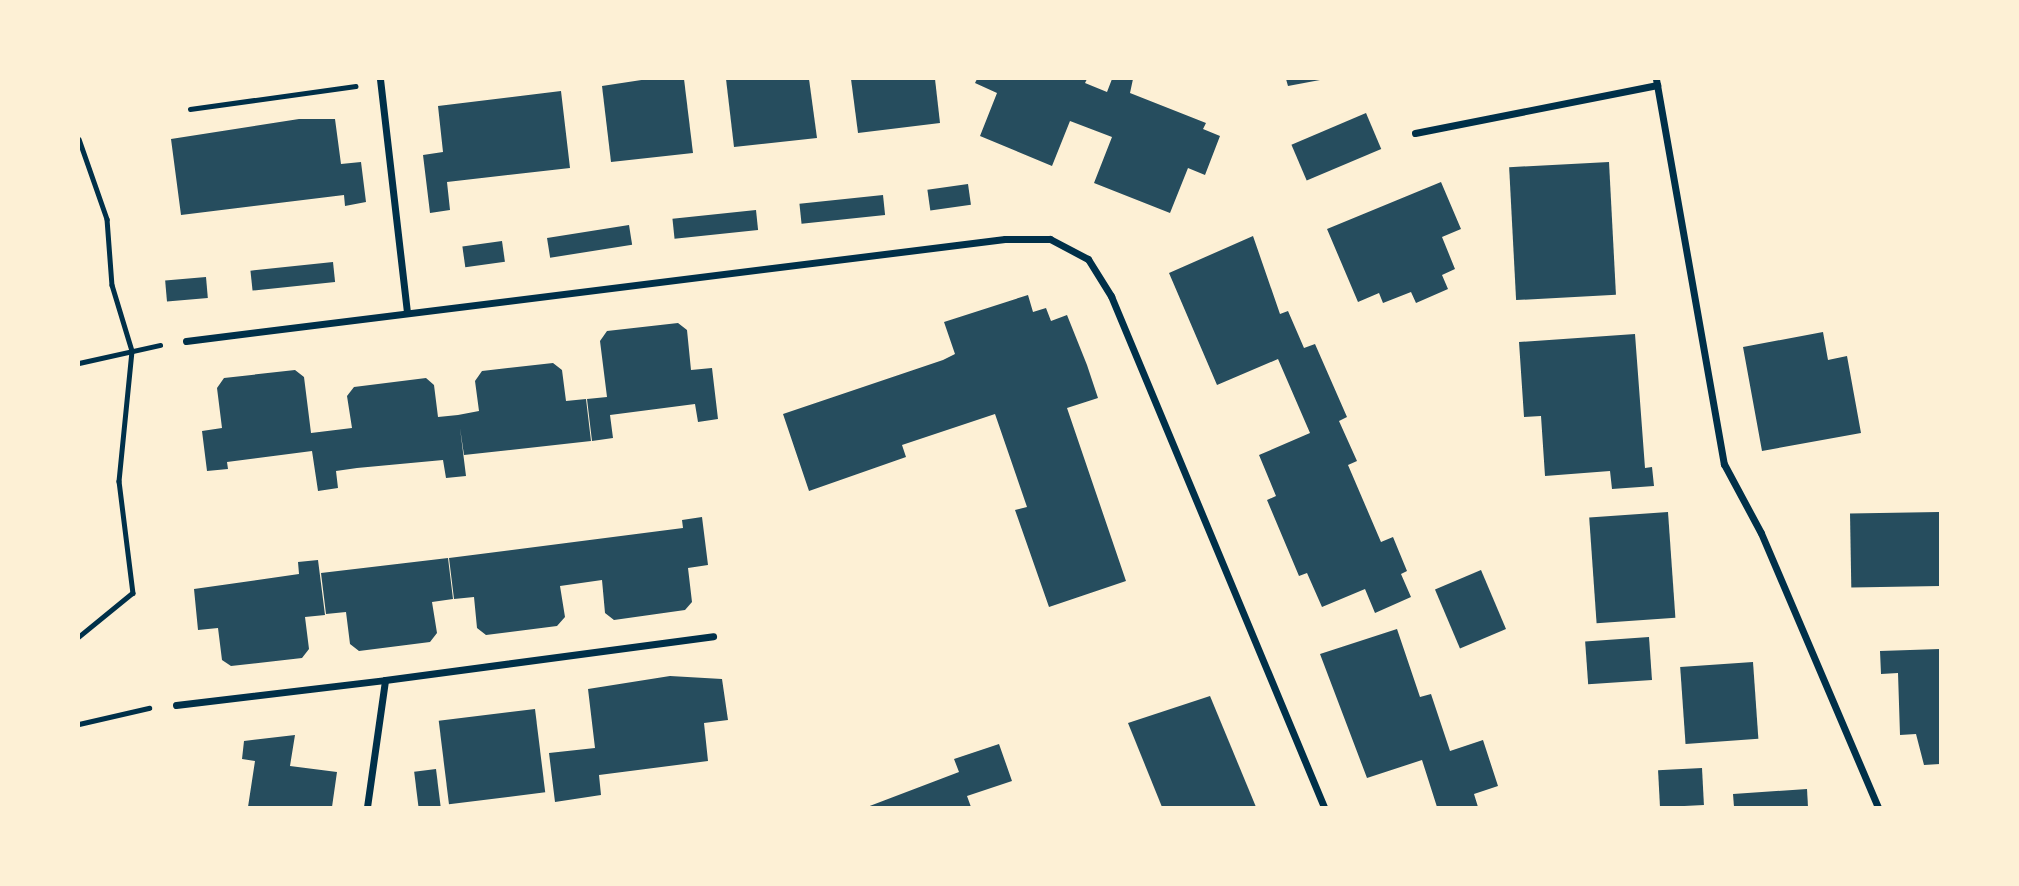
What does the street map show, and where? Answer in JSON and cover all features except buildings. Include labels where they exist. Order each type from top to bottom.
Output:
[{"type":"street","points":[[380,81],[407,312]]},
{"type":"street","points":[[1415,133],[1656,82],[1724,464],[1761,533],[1878,807]]},
{"type":"street","points":[[186,341],[1005,239],[1050,239],[1088,259],[1111,296],[1324,807]]},
{"type":"street","points":[[176,705],[713,636]]},
{"type":"street","points":[[368,807],[385,680]]},
{"type":"path","points":[[190,109],[380,81]]},
{"type":"path","points":[[79,139],[107,219],[111,285],[132,351],[119,481],[133,593],[79,637]]},
{"type":"path","points":[[79,363],[186,341]]},
{"type":"path","points":[[79,723],[116,711],[176,705]]}]
